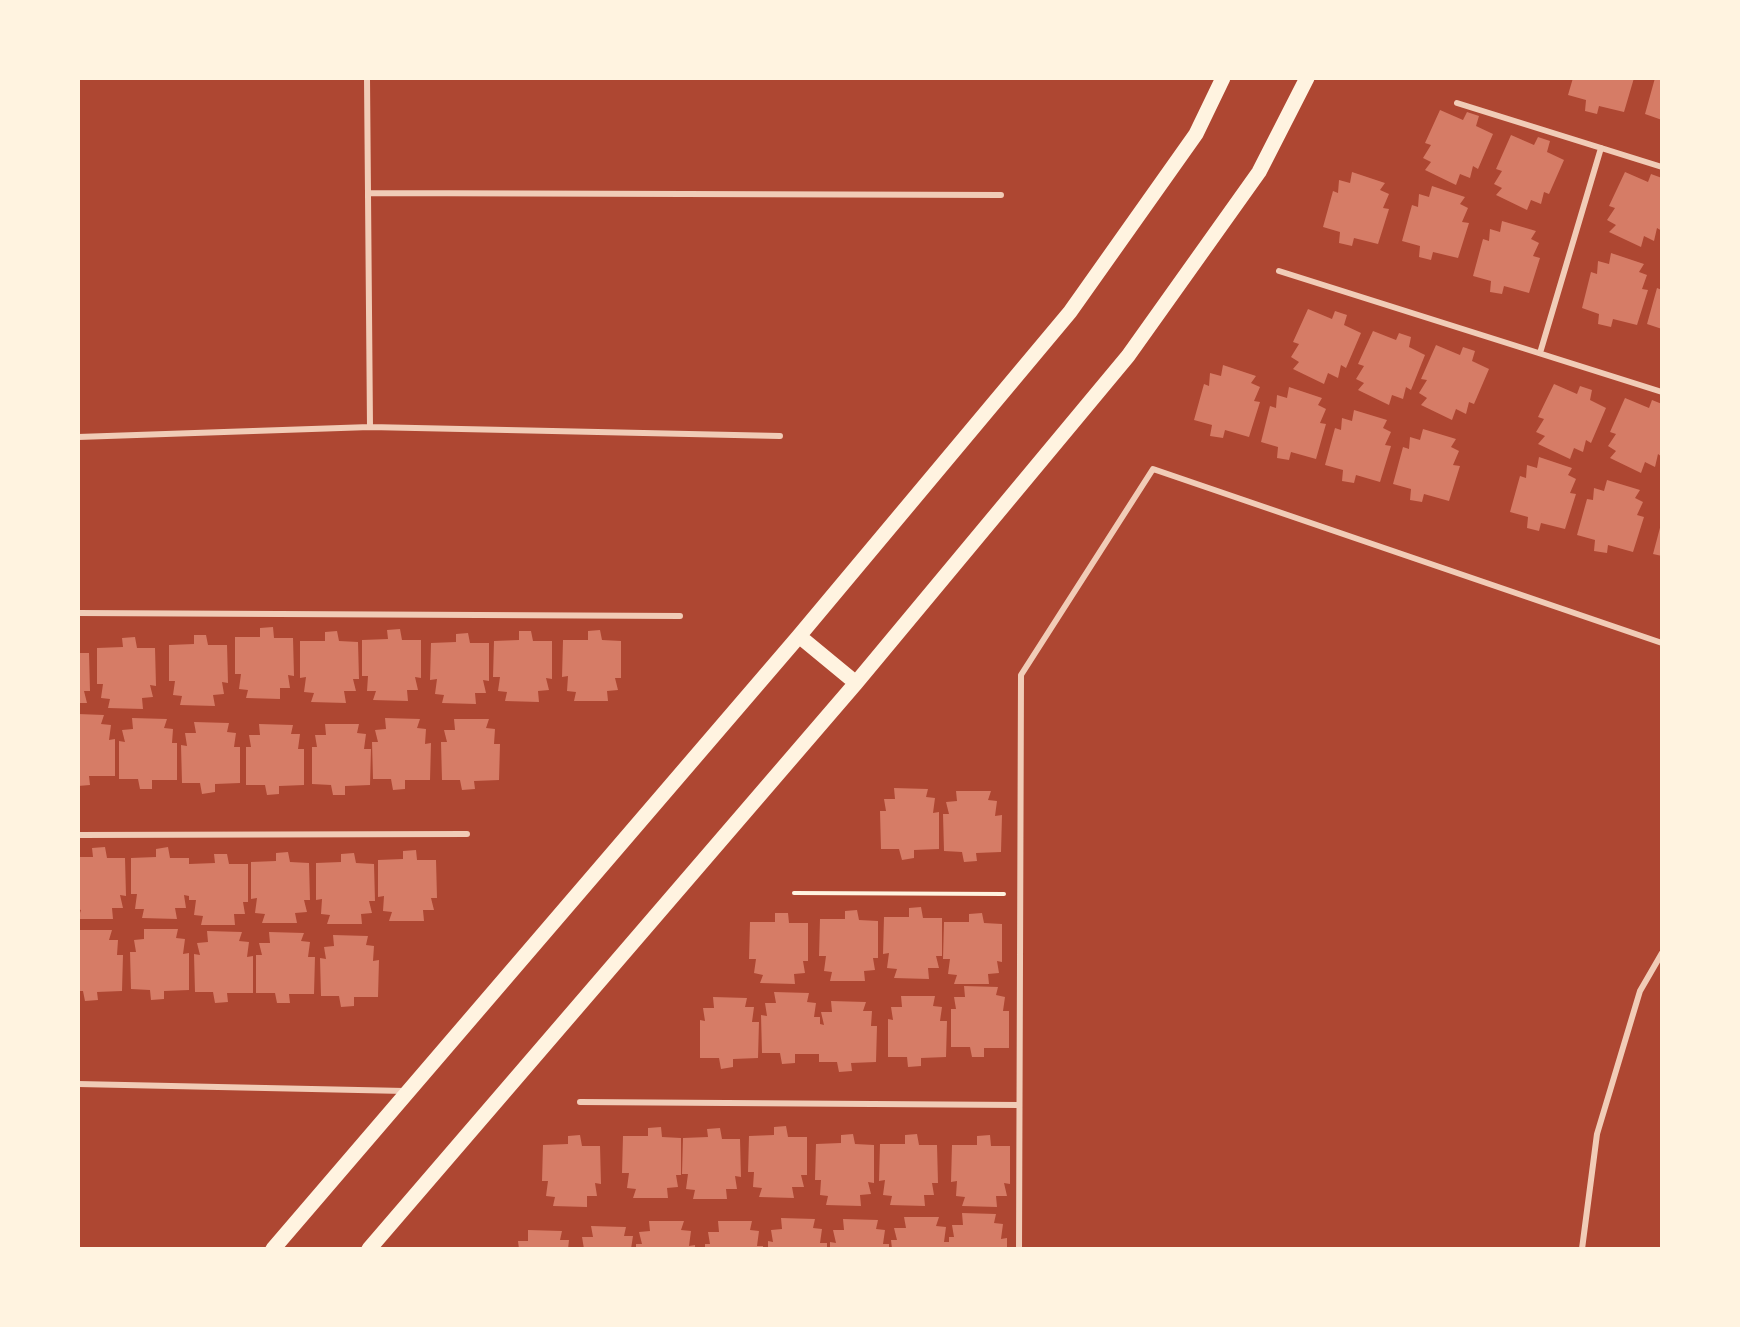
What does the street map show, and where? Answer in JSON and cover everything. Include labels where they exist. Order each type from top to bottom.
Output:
[{"type":"main road","points":[[273,1249],[799,636],[1070,312],[1196,134],[1223,78]]},
{"type":"main road","points":[[369,1249],[856,683],[1128,356],[1259,172],[1307,78]]},
{"type":"main road","points":[[799,636],[856,683]]},
{"type":"street","points":[[367,78],[370,427]]},
{"type":"street","points":[[1457,103],[1662,167]]},
{"type":"street","points":[[1540,353],[1601,148]]},
{"type":"street","points":[[368,193],[1001,195]]},
{"type":"street","points":[[1279,271],[1662,392]]},
{"type":"street","points":[[78,437],[370,427],[780,436]]},
{"type":"street","points":[[1019,1249],[1021,675],[1153,469],[1662,643]]},
{"type":"street","points":[[78,614],[680,615]]},
{"type":"street","points":[[78,835],[467,834]]},
{"type":"street","points":[[1582,1249],[1597,1134],[1640,991],[1662,953]]},
{"type":"street","points":[[78,1084],[409,1091]]},
{"type":"street","points":[[580,1102],[1019,1105]]},
{"type":"path","points":[[794,893],[1020,894]]},
{"type":"shaded area","points":[[78,78],[1662,78],[1662,1249],[78,1249]]},
{"type":"building","points":[[1573,78],[1634,78],[1624,112],[1599,106],[1597,114],[1585,111],[1586,100],[1568,95]]},
{"type":"building","points":[[1655,78],[1662,80],[1662,120],[1645,114]]},
{"type":"building","points":[[1440,110],[1463,120],[1467,112],[1479,116],[1476,126],[1493,134],[1478,169],[1473,166],[1470,178],[1460,174],[1456,185],[1425,170],[1431,162],[1423,158],[1431,145],[1425,143]]},
{"type":"building","points":[[1511,135],[1534,145],[1538,137],[1550,141],[1547,152],[1564,160],[1549,194],[1544,192],[1541,204],[1531,200],[1527,210],[1496,195],[1502,188],[1494,184],[1502,171],[1496,169]]},
{"type":"building","points":[[1352,172],[1385,183],[1380,190],[1389,194],[1383,208],[1389,209],[1378,244],[1354,238],[1352,246],[1339,243],[1340,232],[1323,227],[1333,191],[1338,193],[1339,180],[1350,183]]},
{"type":"building","points":[[1625,172],[1648,182],[1651,174],[1662,178],[1660,189],[1662,190],[1662,231],[1657,228],[1654,241],[1644,236],[1641,247],[1609,232],[1616,225],[1607,220],[1615,208],[1609,206]]},
{"type":"building","points":[[1432,186],[1465,197],[1460,204],[1468,208],[1462,222],[1469,223],[1458,258],[1433,252],[1431,260],[1419,257],[1420,246],[1402,241],[1412,205],[1418,207],[1419,194],[1429,197]]},
{"type":"building","points":[[1502,221],[1536,231],[1531,239],[1539,243],[1533,256],[1540,258],[1529,293],[1504,286],[1502,294],[1490,292],[1491,281],[1473,276],[1483,239],[1489,241],[1490,229],[1500,232]]},
{"type":"building","points":[[1611,253],[1644,264],[1639,272],[1647,275],[1642,289],[1648,290],[1637,325],[1613,319],[1611,327],[1598,324],[1599,314],[1582,308],[1591,272],[1597,274],[1598,261],[1609,264]]},
{"type":"building","points":[[1657,288],[1662,290],[1662,329],[1647,324]]},
{"type":"building","points":[[1308,309],[1332,319],[1335,311],[1347,315],[1344,325],[1361,333],[1346,368],[1341,365],[1338,378],[1328,373],[1324,384],[1293,369],[1299,362],[1291,357],[1299,344],[1293,342]]},
{"type":"building","points":[[1373,331],[1396,340],[1399,333],[1411,337],[1409,347],[1425,355],[1411,390],[1406,387],[1403,399],[1392,395],[1389,405],[1358,390],[1364,383],[1356,379],[1364,366],[1358,364]]},
{"type":"building","points":[[1436,345],[1460,355],[1463,347],[1475,351],[1472,361],[1489,369],[1474,404],[1469,402],[1466,414],[1456,409],[1452,420],[1421,405],[1427,398],[1419,393],[1427,380],[1421,379]]},
{"type":"building","points":[[1223,365],[1256,376],[1251,383],[1260,387],[1254,401],[1260,402],[1249,437],[1225,430],[1223,438],[1210,436],[1212,425],[1194,420],[1204,384],[1209,386],[1210,373],[1221,376]]},
{"type":"building","points":[[1554,384],[1577,394],[1580,386],[1592,390],[1590,400],[1606,408],[1591,443],[1586,440],[1583,452],[1574,448],[1570,459],[1538,444],[1545,436],[1536,432],[1544,419],[1538,417]]},
{"type":"building","points":[[1289,387],[1322,398],[1318,405],[1326,409],[1320,423],[1326,424],[1316,459],[1291,452],[1289,460],[1277,458],[1278,447],[1261,442],[1270,406],[1276,408],[1277,395],[1287,398]]},
{"type":"building","points":[[1625,398],[1649,408],[1652,400],[1662,404],[1662,457],[1658,454],[1655,467],[1645,462],[1641,473],[1610,458],[1616,451],[1608,446],[1616,434],[1610,432]]},
{"type":"building","points":[[1354,410],[1387,420],[1383,428],[1391,432],[1385,445],[1391,446],[1380,482],[1356,475],[1354,483],[1342,481],[1343,470],[1325,465],[1335,428],[1341,430],[1342,418],[1352,421]]},
{"type":"building","points":[[1423,429],[1456,439],[1451,447],[1459,451],[1453,465],[1460,466],[1449,501],[1424,494],[1422,502],[1410,500],[1411,489],[1393,484],[1403,447],[1409,449],[1410,437],[1420,440]]},
{"type":"building","points":[[1539,457],[1572,468],[1568,475],[1576,479],[1570,493],[1576,494],[1565,529],[1541,523],[1539,531],[1527,528],[1528,517],[1510,512],[1520,476],[1526,478],[1527,465],[1537,468]]},
{"type":"building","points":[[1607,480],[1640,490],[1635,498],[1643,502],[1637,515],[1644,517],[1633,552],[1608,545],[1607,553],[1594,551],[1595,540],[1577,535],[1587,499],[1593,500],[1594,488],[1604,491]]},
{"type":"building","points":[[1662,524],[1662,556],[1653,554]]},
{"type":"building","points":[[273,627],[274,638],[293,638],[294,676],[288,675],[290,688],[280,688],[280,699],[246,698],[248,690],[239,689],[241,674],[235,674],[235,637],[260,637],[260,628]]},
{"type":"building","points":[[400,629],[402,640],[421,640],[421,678],[415,677],[418,690],[407,690],[408,701],[373,700],[376,691],[367,691],[368,676],[362,676],[362,640],[388,639],[387,630]]},
{"type":"building","points":[[600,630],[602,640],[621,641],[621,678],[615,678],[618,690],[607,691],[608,701],[574,701],[576,692],[567,691],[568,676],[562,677],[563,640],[588,640],[588,631]]},
{"type":"building","points":[[337,631],[339,641],[358,642],[359,679],[353,679],[356,691],[344,691],[346,703],[311,702],[314,693],[304,692],[306,677],[300,678],[300,641],[325,641],[325,632]]},
{"type":"building","points":[[519,631],[531,631],[533,641],[552,641],[552,679],[546,678],[549,690],[538,691],[539,702],[505,701],[507,692],[498,691],[500,677],[493,677],[494,641],[519,640]]},
{"type":"building","points":[[468,633],[470,643],[489,643],[489,681],[483,680],[486,693],[475,693],[476,704],[442,703],[444,695],[435,694],[437,679],[430,680],[431,643],[456,642],[456,634]]},
{"type":"building","points":[[194,635],[206,635],[208,645],[227,645],[228,683],[222,682],[224,694],[213,695],[215,706],[180,705],[182,696],[173,695],[175,681],[169,681],[169,645],[194,644]]},
{"type":"building","points":[[135,637],[137,648],[155,648],[156,686],[150,685],[153,697],[142,698],[143,709],[108,708],[110,699],[101,698],[103,684],[97,684],[97,648],[123,647],[122,638]]},
{"type":"building","points":[[78,653],[89,653],[90,691],[84,691],[87,703],[78,703]]},
{"type":"building","points":[[78,714],[104,715],[101,724],[111,725],[109,740],[115,739],[115,776],[89,776],[90,785],[78,786]]},
{"type":"building","points":[[132,718],[167,719],[164,728],[173,729],[172,743],[177,743],[177,780],[152,780],[152,789],[140,789],[138,779],[119,779],[119,741],[125,742],[122,730],[133,729]]},
{"type":"building","points":[[385,718],[420,719],[417,728],[426,729],[425,744],[431,743],[430,780],[405,780],[405,789],[393,790],[391,779],[373,779],[372,742],[378,742],[375,730],[386,729]]},
{"type":"building","points":[[454,719],[489,719],[486,728],[495,729],[494,744],[500,744],[499,780],[474,781],[475,789],[462,790],[460,780],[442,780],[441,742],[447,742],[444,730],[455,730]]},
{"type":"building","points":[[194,722],[229,723],[227,732],[236,733],[234,747],[240,747],[240,783],[215,784],[215,792],[202,794],[200,783],[182,783],[181,745],[187,746],[185,733],[196,733]]},
{"type":"building","points":[[259,724],[293,725],[291,734],[300,734],[298,749],[304,749],[304,785],[279,786],[279,794],[267,795],[265,785],[246,785],[246,747],[251,747],[249,735],[260,735]]},
{"type":"building","points":[[325,724],[359,724],[357,733],[366,734],[364,749],[371,749],[370,785],[345,786],[345,795],[333,795],[331,785],[312,784],[312,747],[317,747],[315,735],[326,735]]},
{"type":"building","points":[[894,788],[928,789],[926,797],[935,798],[933,813],[939,812],[939,849],[914,850],[914,858],[902,860],[899,849],[881,849],[880,811],[886,811],[884,799],[895,799]]},
{"type":"building","points":[[956,791],[991,791],[988,800],[997,801],[995,816],[1002,815],[1001,852],[976,853],[977,861],[964,862],[962,852],[944,851],[943,814],[949,814],[946,802],[957,801]]},
{"type":"building","points":[[105,847],[107,858],[125,858],[126,896],[120,895],[123,908],[112,908],[113,919],[78,919],[81,910],[78,909],[78,857],[93,857],[92,848]]},
{"type":"building","points":[[168,847],[170,858],[189,858],[189,864],[215,863],[214,854],[227,854],[229,864],[248,864],[248,902],[243,902],[245,914],[234,914],[235,925],[201,925],[203,916],[194,915],[196,900],[189,900],[189,896],[184,895],[186,908],[175,908],[177,919],[142,918],[144,909],[135,909],[137,894],[131,894],[131,858],[156,857],[156,849]]},
{"type":"building","points":[[416,850],[417,860],[436,860],[437,898],[431,898],[434,910],[423,910],[424,921],[389,921],[392,912],[383,911],[384,896],[378,897],[378,860],[403,859],[403,851]]},
{"type":"building","points":[[288,852],[290,862],[309,863],[310,900],[304,900],[307,912],[295,913],[297,923],[262,923],[265,914],[255,913],[257,898],[251,899],[251,862],[276,861],[276,853]]},
{"type":"building","points":[[354,853],[356,863],[374,864],[375,901],[369,901],[372,913],[361,914],[362,924],[327,924],[330,915],[321,914],[322,899],[316,900],[316,863],[341,862],[341,854]]},
{"type":"building","points":[[921,907],[923,918],[942,918],[942,956],[936,956],[939,968],[928,968],[929,979],[894,978],[897,969],[887,968],[889,953],[883,954],[884,917],[909,917],[909,908]]},
{"type":"building","points":[[857,910],[859,920],[878,921],[878,958],[873,958],[875,970],[864,971],[865,981],[830,981],[832,972],[824,971],[826,956],[819,956],[820,919],[845,919],[845,911]]},
{"type":"building","points":[[775,913],[788,913],[789,923],[808,923],[808,961],[803,961],[805,973],[794,974],[795,984],[760,983],[763,975],[754,973],[756,959],[749,959],[750,922],[775,922]]},
{"type":"building","points":[[982,913],[984,923],[1002,924],[1002,962],[997,961],[999,973],[988,974],[989,984],[954,984],[957,975],[948,974],[950,959],[943,959],[944,922],[969,922],[969,914]]},
{"type":"building","points":[[144,929],[178,929],[176,938],[185,939],[183,954],[189,953],[189,990],[164,991],[164,999],[151,1000],[150,990],[131,989],[130,952],[136,952],[134,940],[144,939]]},
{"type":"building","points":[[78,930],[112,930],[109,940],[118,940],[117,955],[123,955],[122,991],[97,992],[98,1000],[85,1001],[83,991],[78,991]]},
{"type":"building","points":[[207,931],[242,932],[239,941],[249,942],[247,957],[253,956],[253,993],[227,993],[228,1002],[215,1003],[213,992],[195,992],[194,954],[200,955],[197,943],[208,942]]},
{"type":"building","points":[[269,932],[304,933],[301,941],[310,942],[308,957],[315,957],[314,994],[289,994],[290,1003],[277,1003],[275,993],[256,993],[256,955],[262,955],[259,943],[270,943]]},
{"type":"building","points":[[333,935],[368,936],[366,945],[374,946],[373,961],[379,960],[378,997],[354,997],[354,1006],[341,1007],[339,996],[321,996],[320,958],[326,959],[324,947],[334,946]]},
{"type":"building","points":[[964,986],[998,987],[996,995],[1005,997],[1003,1011],[1009,1011],[1009,1048],[984,1048],[984,1057],[972,1057],[970,1047],[951,1047],[951,1009],[956,1009],[954,997],[965,997]]},
{"type":"building","points":[[774,992],[809,993],[807,1002],[816,1003],[814,1017],[820,1017],[820,1024],[824,1025],[821,1012],[832,1012],[831,1001],[866,1002],[863,1011],[872,1011],[871,1026],[877,1026],[876,1062],[851,1063],[852,1071],[839,1072],[837,1062],[819,1062],[819,1054],[795,1054],[795,1063],[782,1064],[780,1053],[762,1053],[761,1015],[767,1016],[765,1003],[776,1003]]},
{"type":"building","points":[[901,996],[935,996],[933,1006],[942,1007],[940,1021],[947,1021],[946,1057],[921,1058],[921,1066],[908,1067],[907,1057],[888,1057],[888,1019],[893,1020],[891,1007],[902,1007]]},
{"type":"building","points":[[713,997],[747,998],[745,1007],[754,1007],[752,1022],[759,1022],[758,1058],[733,1059],[733,1067],[721,1069],[719,1058],[700,1058],[700,1020],[705,1021],[703,1008],[714,1008]]},
{"type":"building","points":[[786,1126],[788,1137],[807,1137],[807,1175],[801,1175],[804,1187],[792,1187],[794,1198],[759,1197],[762,1188],[753,1187],[754,1172],[748,1172],[749,1136],[774,1135],[774,1127]]},
{"type":"building","points":[[661,1127],[662,1137],[681,1138],[681,1175],[676,1175],[678,1187],[667,1188],[668,1198],[633,1198],[636,1189],[627,1188],[629,1173],[622,1173],[623,1136],[648,1136],[648,1128]]},
{"type":"building","points":[[720,1128],[722,1139],[740,1139],[741,1177],[735,1176],[737,1189],[726,1189],[727,1199],[693,1199],[695,1190],[686,1189],[688,1174],[682,1174],[683,1138],[708,1137],[707,1129]]},
{"type":"building","points":[[853,1134],[855,1144],[874,1145],[874,1183],[868,1182],[871,1194],[860,1195],[861,1206],[826,1205],[828,1196],[820,1195],[821,1180],[815,1180],[816,1144],[841,1143],[841,1135]]},
{"type":"building","points":[[917,1134],[919,1145],[937,1145],[938,1183],[932,1183],[934,1195],[924,1195],[925,1206],[890,1205],[892,1196],[883,1195],[885,1180],[879,1181],[880,1144],[905,1144],[905,1135]]},
{"type":"building","points":[[580,1135],[582,1146],[600,1146],[601,1184],[595,1183],[597,1196],[587,1196],[587,1207],[553,1206],[555,1197],[546,1196],[548,1181],[542,1181],[543,1145],[568,1144],[568,1136]]},
{"type":"building","points":[[990,1135],[991,1146],[1010,1146],[1010,1184],[1004,1183],[1007,1196],[996,1196],[997,1207],[962,1206],[965,1197],[956,1196],[957,1181],[951,1182],[952,1145],[977,1145],[977,1136]]},
{"type":"building","points":[[962,1213],[996,1214],[994,1223],[1003,1224],[1001,1239],[1007,1238],[1007,1249],[892,1249],[891,1240],[897,1240],[894,1228],[906,1228],[904,1217],[939,1217],[936,1226],[946,1227],[944,1242],[949,1242],[949,1237],[954,1237],[952,1225],[963,1225]]},
{"type":"building","points":[[781,1218],[815,1219],[813,1228],[822,1229],[820,1243],[827,1243],[827,1249],[768,1249],[768,1241],[773,1242],[771,1230],[782,1229]]},
{"type":"building","points":[[843,1219],[878,1220],[876,1229],[885,1230],[883,1244],[889,1244],[889,1249],[830,1249],[830,1242],[836,1243],[833,1230],[844,1230]]},
{"type":"building","points":[[649,1221],[684,1221],[681,1230],[691,1231],[689,1246],[695,1245],[695,1249],[636,1249],[636,1244],[642,1244],[639,1232],[650,1231]]},
{"type":"building","points":[[718,1221],[752,1221],[750,1230],[759,1231],[757,1246],[763,1246],[763,1249],[705,1249],[705,1244],[710,1244],[708,1232],[719,1232]]},
{"type":"building","points":[[591,1226],[626,1227],[624,1236],[633,1236],[631,1249],[584,1249],[582,1237],[593,1237]]},
{"type":"building","points":[[528,1230],[562,1231],[560,1240],[569,1240],[568,1249],[519,1249],[518,1241],[528,1241]]}]
